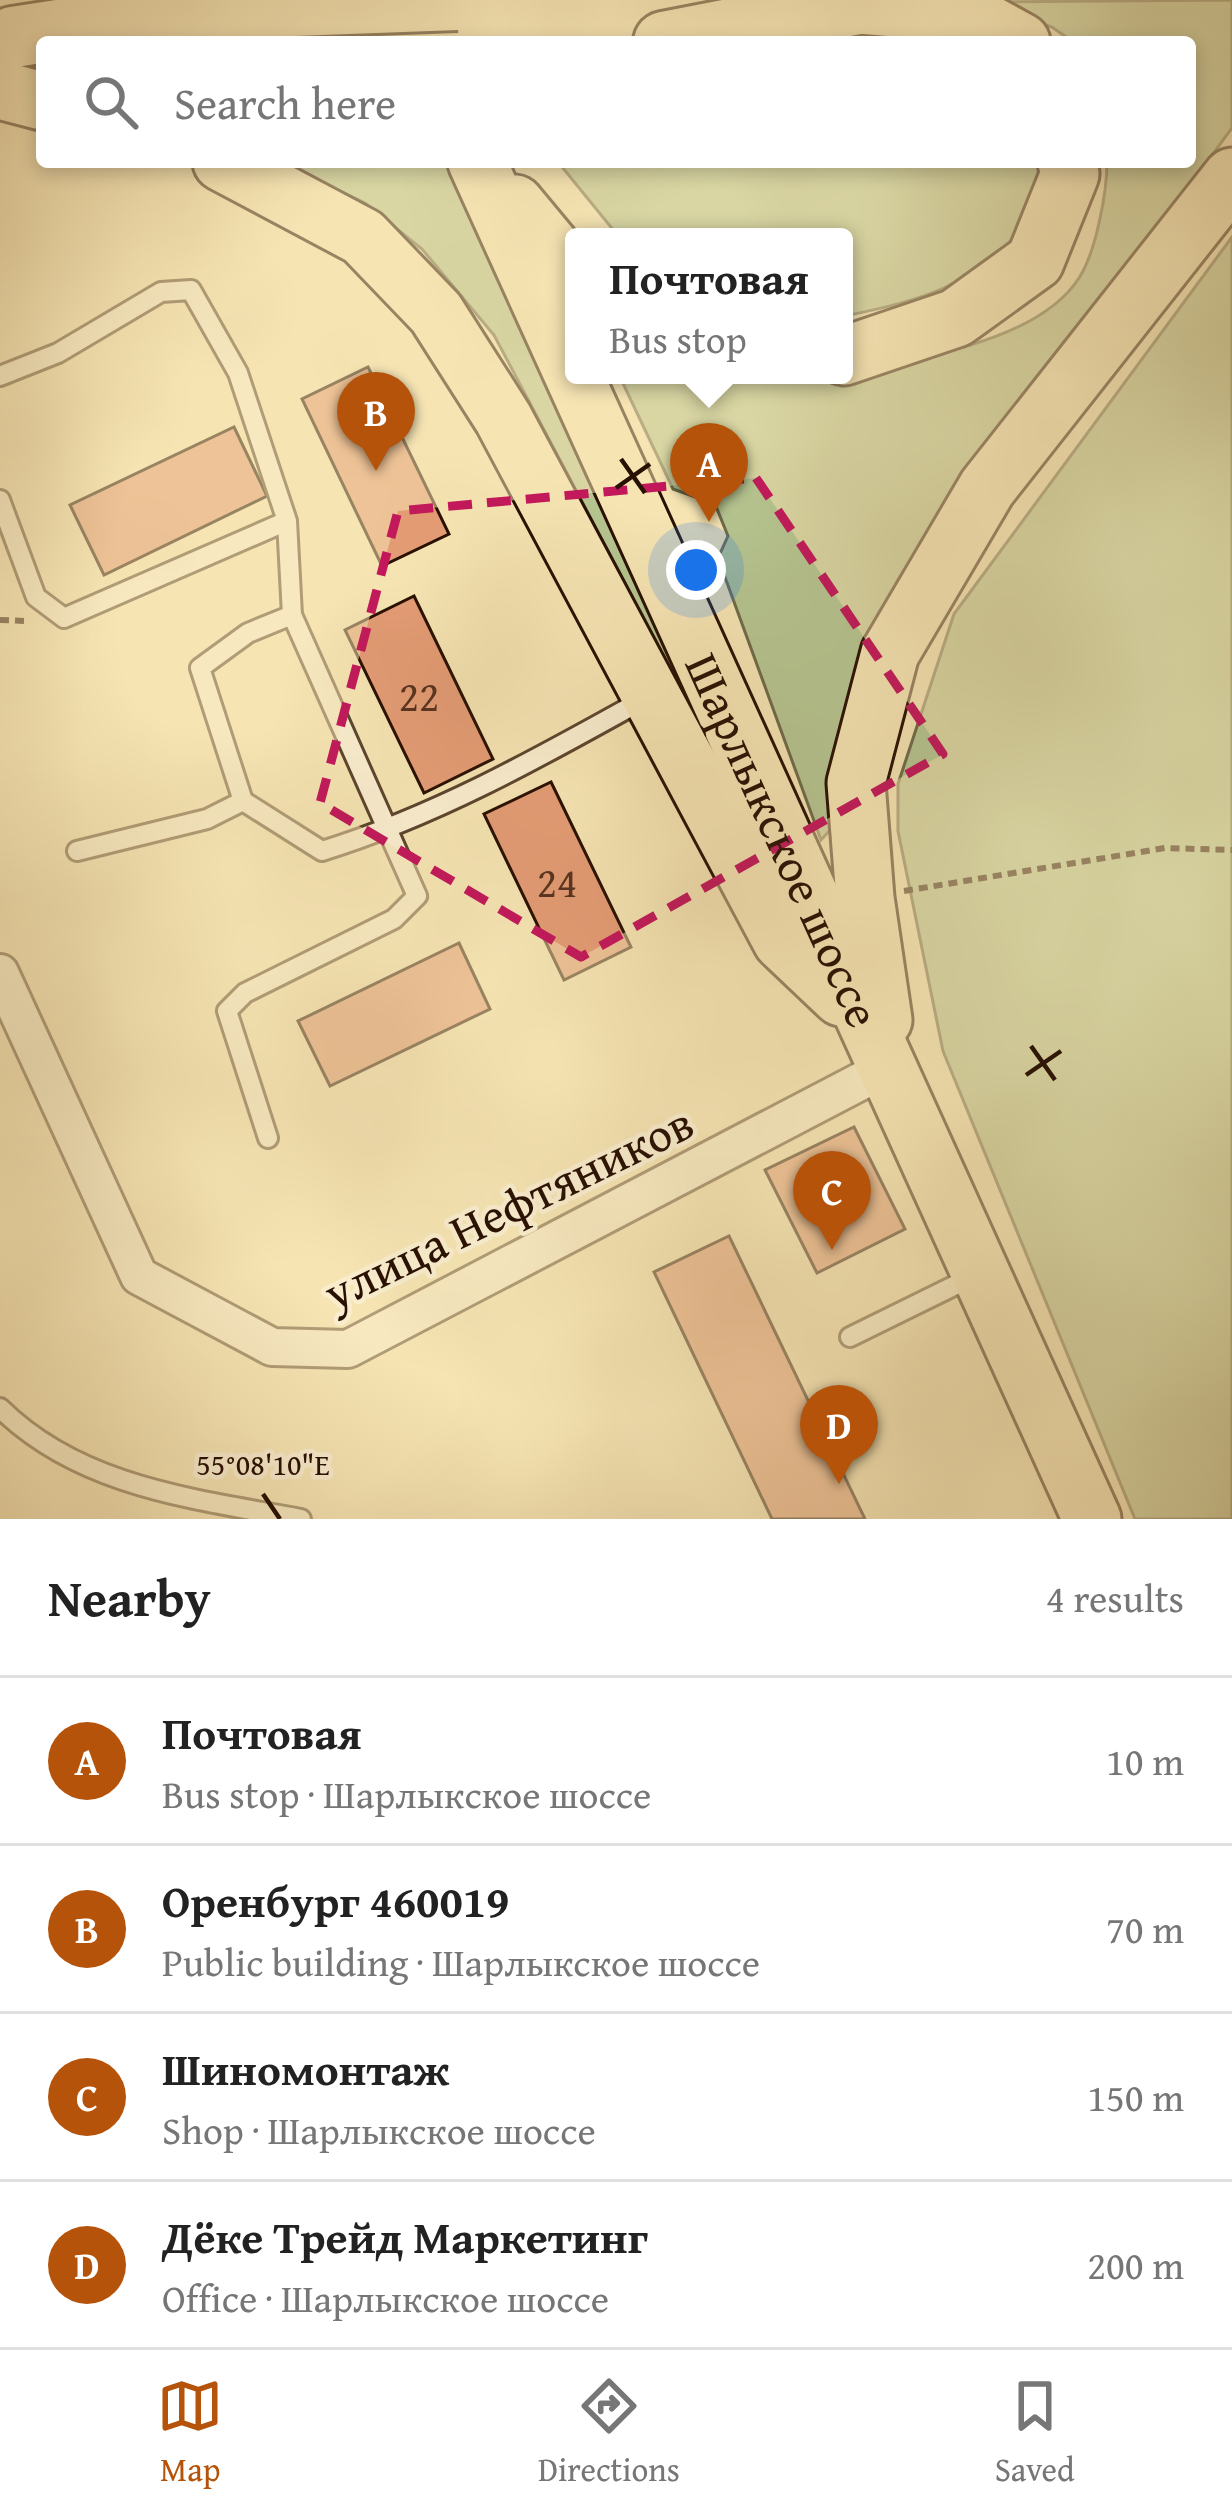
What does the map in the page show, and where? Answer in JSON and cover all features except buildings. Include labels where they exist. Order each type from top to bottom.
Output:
[{"type":"highway","points":[[80,36],[187,10],[457,0]]},
{"type":"highway","points":[[700,36],[869,2]]},
{"type":"main road","points":[[408,0],[422,36]]},
{"type":"main road","points":[[869,2],[970,14],[1010,36]]},
{"type":"main road","points":[[14,52],[36,90]]},
{"type":"main road","points":[[233,168],[363,236],[436,313],[503,418],[782,941],[860,1015]]},
{"type":"main road","name":"Шарлыкское шоссе","points":[[482,168],[565,355]]},
{"type":"main road","points":[[484,168],[565,264]]},
{"type":"main road","points":[[853,353],[956,318],[1035,261],[1068,168]]},
{"type":"main road","points":[[890,1066],[865,898],[856,784],[890,653],[987,488],[1232,177]]},
{"type":"main road","name":"Шарлыкское шоссе","points":[[578,384],[1092,1519]]},
{"type":"street","name":"улица Нефтяников","points":[[0,973],[8,981],[139,1276],[272,1347],[348,1349],[890,1066]]},
{"type":"lane","points":[[0,376],[58,353],[161,292],[190,290],[238,373],[287,521],[292,615],[392,829],[417,896],[394,920],[245,993],[227,1011],[268,1138]]},
{"type":"lane","points":[[0,500],[36,597],[64,618],[287,521]]},
{"type":"lane","points":[[292,615],[248,634],[200,668],[243,801],[322,851],[392,829],[517,770],[652,695]]},
{"type":"lane","points":[[77,851],[207,819],[243,801]]},
{"type":"lane","points":[[850,1337],[982,1272]]},
{"type":"lane","points":[[0,1408],[35,1443],[109,1478],[301,1519]]},
{"type":"path","points":[[865,898],[1165,848],[1232,850]]},
{"type":"highlighted area","points":[[756,478],[943,754],[581,957],[320,803],[398,511]]},
{"type":"green space","points":[[1232,0],[1232,128],[1028,404],[845,814],[821,840],[718,558],[728,536],[715,504],[673,489],[623,384],[853,384],[853,368],[938,354],[1005,333],[1060,300],[1079,278],[1099,222],[1107,168],[1196,168],[1196,36],[1065,36],[981,2]]},
{"type":"green space","points":[[292,168],[465,168],[685,669],[674,676],[494,335],[422,249],[365,203]]},
{"type":"green space","points":[[563,168],[1043,168],[1028,218],[987,262],[944,288],[853,314],[853,228],[612,228]]},
{"type":"green space","points":[[1232,237],[1232,1519],[1135,1519],[943,1051],[898,831],[898,784],[954,614]]},
{"type":"place","name":"Оренбург 460019","points":[[376,471]]},
{"type":"place","name":"Почтовая","points":[[709,522]]},
{"type":"place","name":"Шиномонтаж","points":[[832,1250]]},
{"type":"place","name":"Дёке Трейд Маркетинг","points":[[839,1484]]}]
